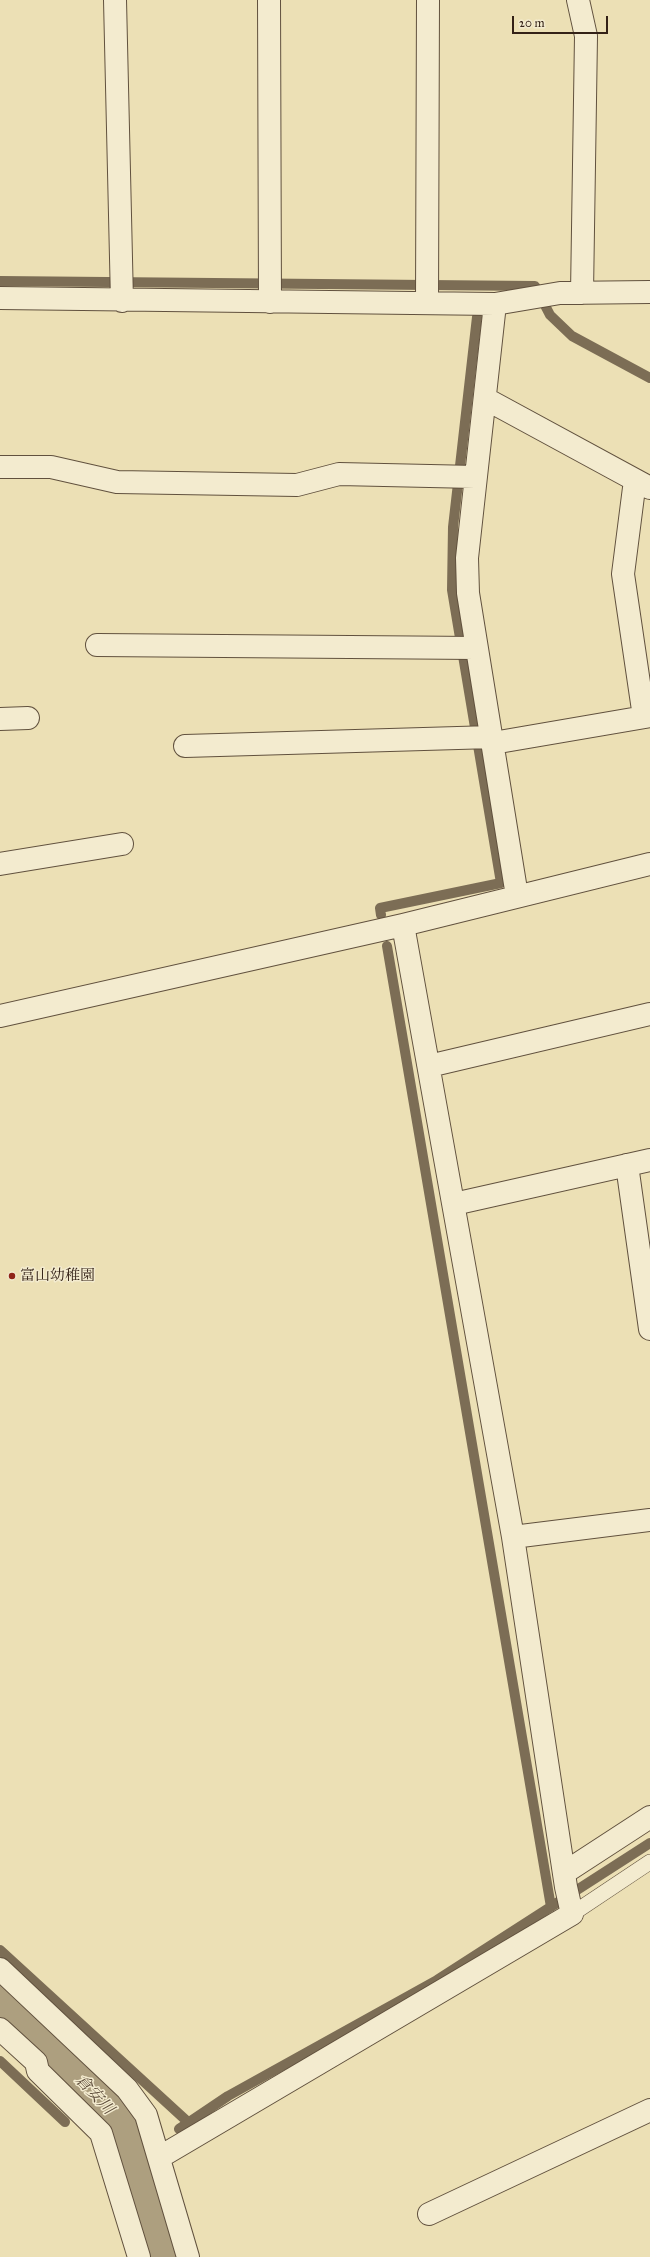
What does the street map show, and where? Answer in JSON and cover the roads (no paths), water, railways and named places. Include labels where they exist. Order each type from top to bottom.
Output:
[{"type":"street","points":[[115,0],[122,289]]},
{"type":"street","points":[[269,0],[270,292]]},
{"type":"street","points":[[427,293],[428,0]]},
{"type":"street","points":[[578,0],[586,36],[582,293]]},
{"type":"street","points":[[0,298],[122,289],[427,293],[495,304],[540,297],[582,293],[650,292]]},
{"type":"street","points":[[495,304],[486,399],[464,477],[468,593],[465,648],[517,896]]},
{"type":"street","points":[[185,746],[483,739],[647,717],[623,574],[643,484],[486,399]]},
{"type":"street","points":[[0,467],[51,467],[117,482],[297,485],[339,474],[464,477]]},
{"type":"street","points":[[97,645],[465,648]]},
{"type":"street","points":[[0,719],[28,718]]},
{"type":"street","points":[[0,864],[122,844]]},
{"type":"street","points":[[0,1016],[403,925],[650,864]]},
{"type":"street","points":[[403,925],[513,1537],[568,1895]]},
{"type":"street","points":[[429,1066],[650,1014]]},
{"type":"street","points":[[454,1204],[650,1160]]},
{"type":"street","points":[[627,1165],[650,1329]]},
{"type":"street","points":[[513,1537],[650,1520]]},
{"type":"street","points":[[160,2157],[568,1895],[650,1817]]},
{"type":"street","points":[[0,1970],[127,2089],[146,2115],[160,2157],[188,2257]]},
{"type":"street","points":[[0,2030],[36,2062],[38,2071],[101,2133],[139,2257]]},
{"type":"street","points":[[429,2214],[650,2110]]},
{"type":"lane","points":[[568,1895],[650,1862]]},
{"type":"waterway","points":[[0,281],[535,286],[550,315],[572,336],[650,378]]},
{"type":"waterway","points":[[381,915],[380,908],[501,883],[452,590],[453,527],[477,317]]},
{"type":"waterway","points":[[387,946],[551,1907]]},
{"type":"waterway","points":[[179,2129],[228,2096],[437,1980],[650,1843]]},
{"type":"waterway","points":[[0,1950],[189,2123]]},
{"type":"waterway","name":"倉安川","points":[[0,2004],[109,2106],[126,2134],[162,2257]]},
{"type":"waterway","points":[[0,2061],[65,2122]]},
{"type":"waterway","points":[[132,2156],[147,2147]]},
{"type":"place","name":"富山幼稚園","points":[[12,1276]]}]
